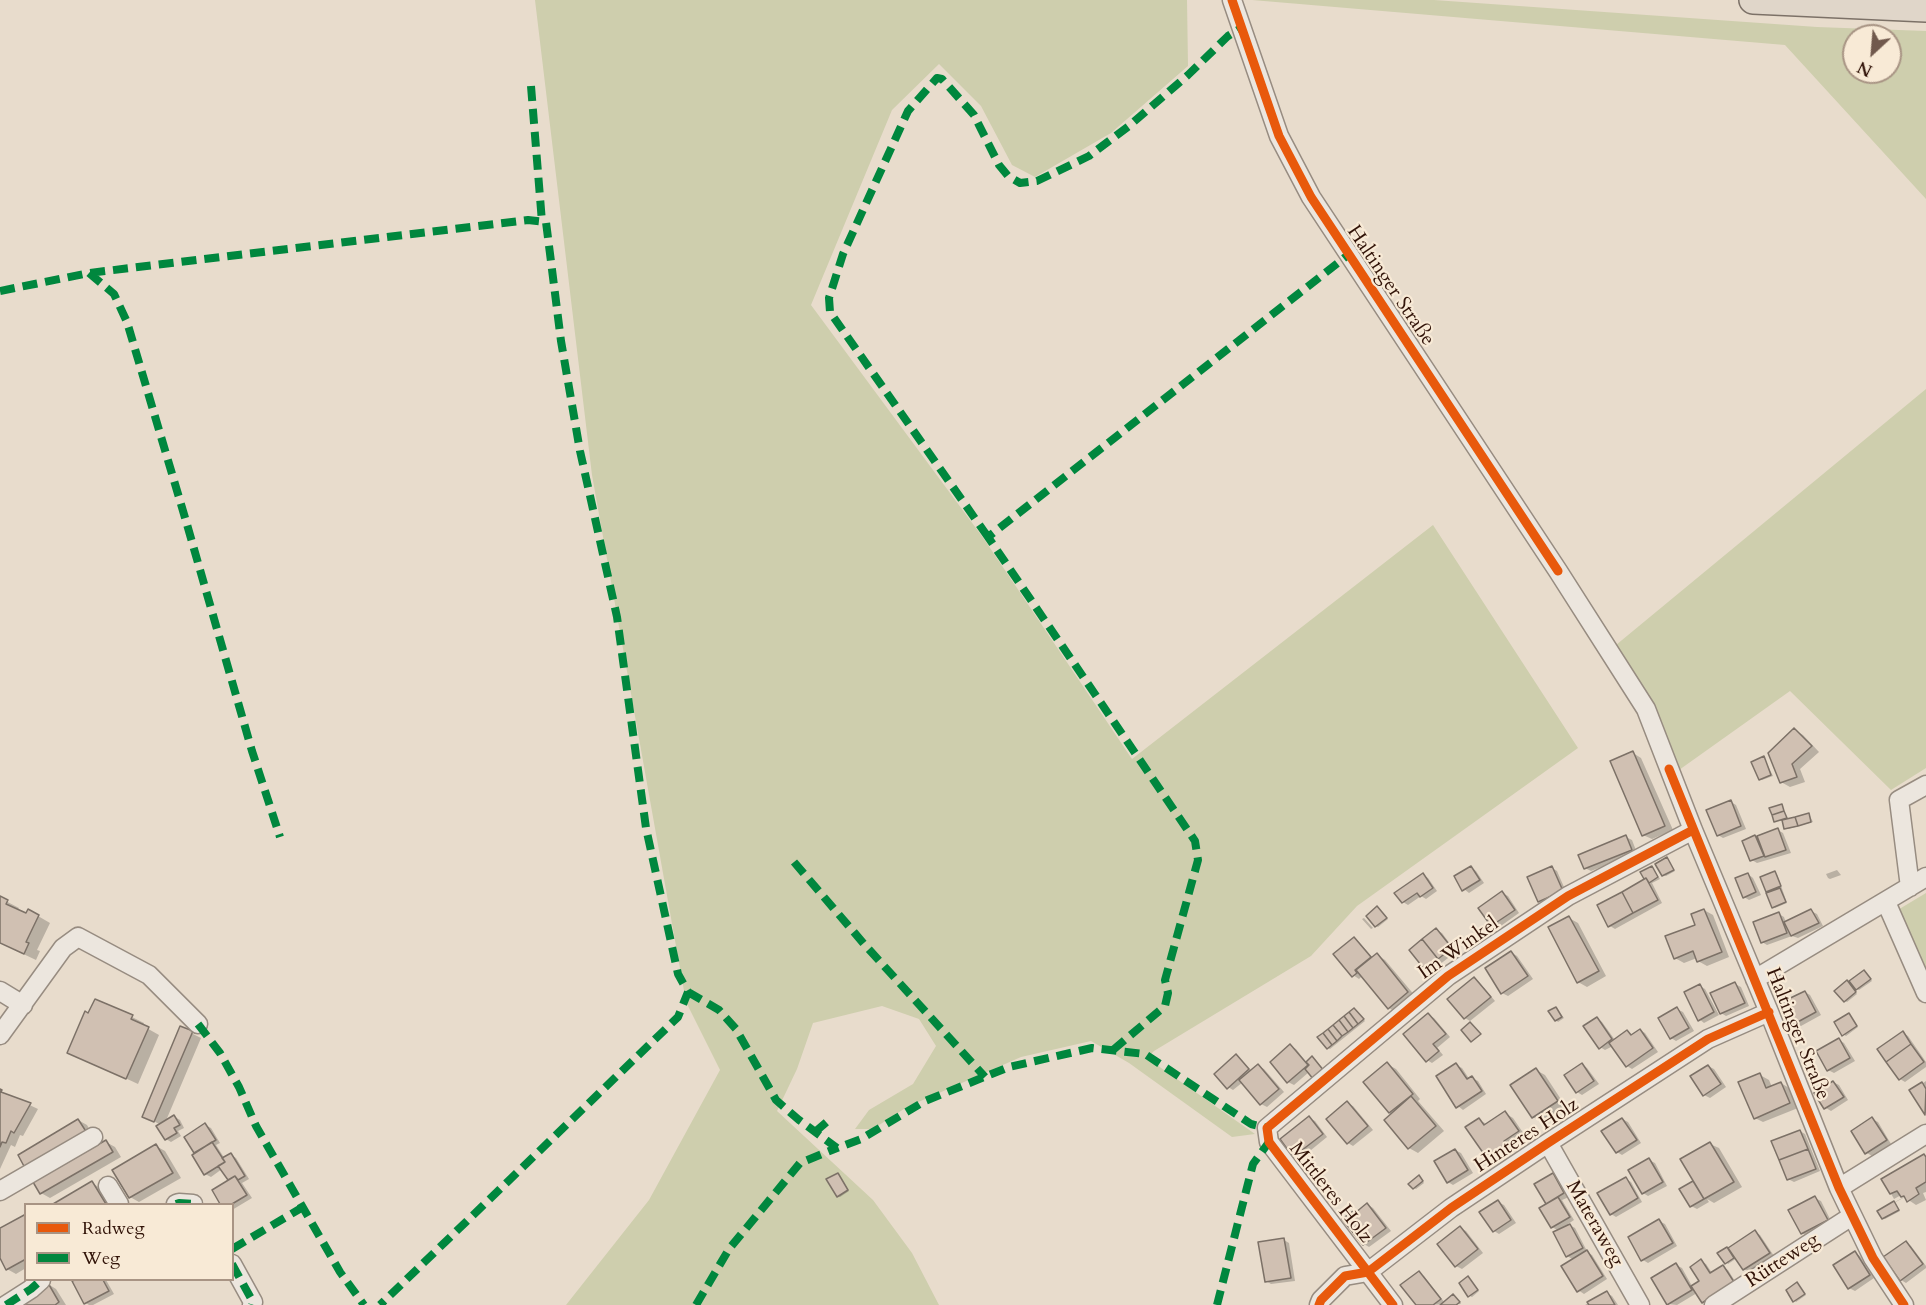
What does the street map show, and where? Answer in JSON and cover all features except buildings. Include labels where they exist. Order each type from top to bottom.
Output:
[{"type":"highway","points":[[1754,0],[1926,8]]},
{"type":"street","name":"Haltinger Straße","points":[[1232,0],[1279,136],[1311,198],[1558,571],[1646,709],[1839,1188],[1873,1258],[1904,1305]]},
{"type":"street","points":[[1910,887],[1899,800],[1926,785]]},
{"type":"street","name":"Im Winkel","points":[[1268,1128],[1448,976],[1568,896],[1693,830]]},
{"type":"street","points":[[1755,979],[1926,877]]},
{"type":"street","points":[[1886,902],[1926,993]]},
{"type":"street","points":[[0,1035],[63,948],[78,937],[149,975],[198,1024]]},
{"type":"street","points":[[0,991],[23,1005]]},
{"type":"street","name":"Hinteres Holz","points":[[1319,1305],[1321,1300],[1346,1276],[1368,1272],[1451,1208],[1548,1143],[1708,1039],[1768,1012]]},
{"type":"street","name":"Mittleres Holz","points":[[1268,1128],[1269,1143],[1393,1305]]},
{"type":"street","points":[[1839,1188],[1926,1134]]},
{"type":"street","points":[[0,1191],[93,1137]]},
{"type":"street","name":"Materaweg","points":[[1548,1143],[1640,1305]]},
{"type":"street","points":[[108,1186],[118,1203]]},
{"type":"street","name":"Rütteweg","points":[[1714,1305],[1852,1216]]},
{"type":"street","points":[[234,1268],[253,1302],[252,1305]]},
{"type":"street","points":[[6,1305],[40,1281]]},
{"type":"green space","points":[[535,0],[1187,0],[1188,66],[1111,133],[1035,177],[1012,165],[981,106],[939,64],[892,110],[811,305],[984,539],[1132,759],[1433,525],[1578,748],[1357,906],[1311,956],[1154,1051],[1147,1058],[1255,1134],[1232,1137],[1129,1063],[1091,1041],[1021,1057],[907,1107],[873,1129],[855,1129],[869,1110],[913,1084],[936,1046],[919,1019],[882,1006],[813,1023],[797,1069],[777,1111],[873,1200],[912,1253],[939,1305],[566,1305],[649,1200],[720,1070],[686,1002],[592,475]]},
{"type":"green space","points":[[1252,0],[1434,0],[1842,28],[1842,84],[1902,84],[1902,30],[1926,31],[1926,199],[1785,45]]},
{"type":"green space","points":[[1926,389],[1926,768],[1891,790],[1790,691],[1679,770],[1653,710],[1616,645]]},
{"type":"green space","points":[[1926,893],[1926,976],[1896,911]]},
{"type":"marked path","points":[[988,537],[830,312],[829,298],[843,254],[908,111],[937,78],[942,79],[974,115],[999,165],[1008,176],[1020,183],[1037,181],[1089,156],[1129,126],[1188,75],[1228,36],[1241,28]]},
{"type":"marked path","points":[[531,86],[542,222]]},
{"type":"marked path","points":[[0,291],[89,273],[528,220],[546,222],[561,341],[580,451],[617,617],[646,828],[678,974],[688,992],[678,1017],[380,1305]]},
{"type":"marked path","points":[[1113,1050],[1165,1006],[1168,993],[1165,980],[1198,860],[1195,841],[988,537],[1348,255]]},
{"type":"marked path","points":[[89,273],[114,294],[127,322],[252,751],[280,837]]},
{"type":"marked path","points":[[794,862],[864,944],[985,1077]]},
{"type":"marked path","points":[[688,992],[719,1010],[736,1029],[776,1100],[837,1148],[861,1139],[925,1101],[1009,1067],[1092,1048],[1145,1054],[1251,1124],[1267,1128]]},
{"type":"marked path","points":[[198,1024],[220,1053],[239,1087],[256,1126],[340,1272],[364,1305]]},
{"type":"marked path","points":[[815,1132],[830,1119]]},
{"type":"marked path","points":[[1217,1305],[1253,1164],[1269,1142]]},
{"type":"marked path","points":[[696,1305],[729,1249],[800,1163],[837,1148]]},
{"type":"marked path","points":[[234,1248],[303,1207]]},
{"type":"marked path","points":[[234,1268],[253,1302],[252,1305]]},
{"type":"marked path","points":[[6,1305],[40,1281]]},
{"type":"cycle path","points":[[1232,0],[1279,136],[1311,197],[1558,571]]},
{"type":"cycle path","points":[[1669,769],[1839,1188],[1873,1258],[1904,1305]]},
{"type":"cycle path","points":[[1393,1305],[1269,1142],[1267,1128],[1448,976],[1568,896],[1693,830]]},
{"type":"cycle path","points":[[1319,1305],[1321,1300],[1345,1276],[1368,1272],[1451,1208],[1548,1143],[1708,1039],[1769,1012]]}]
